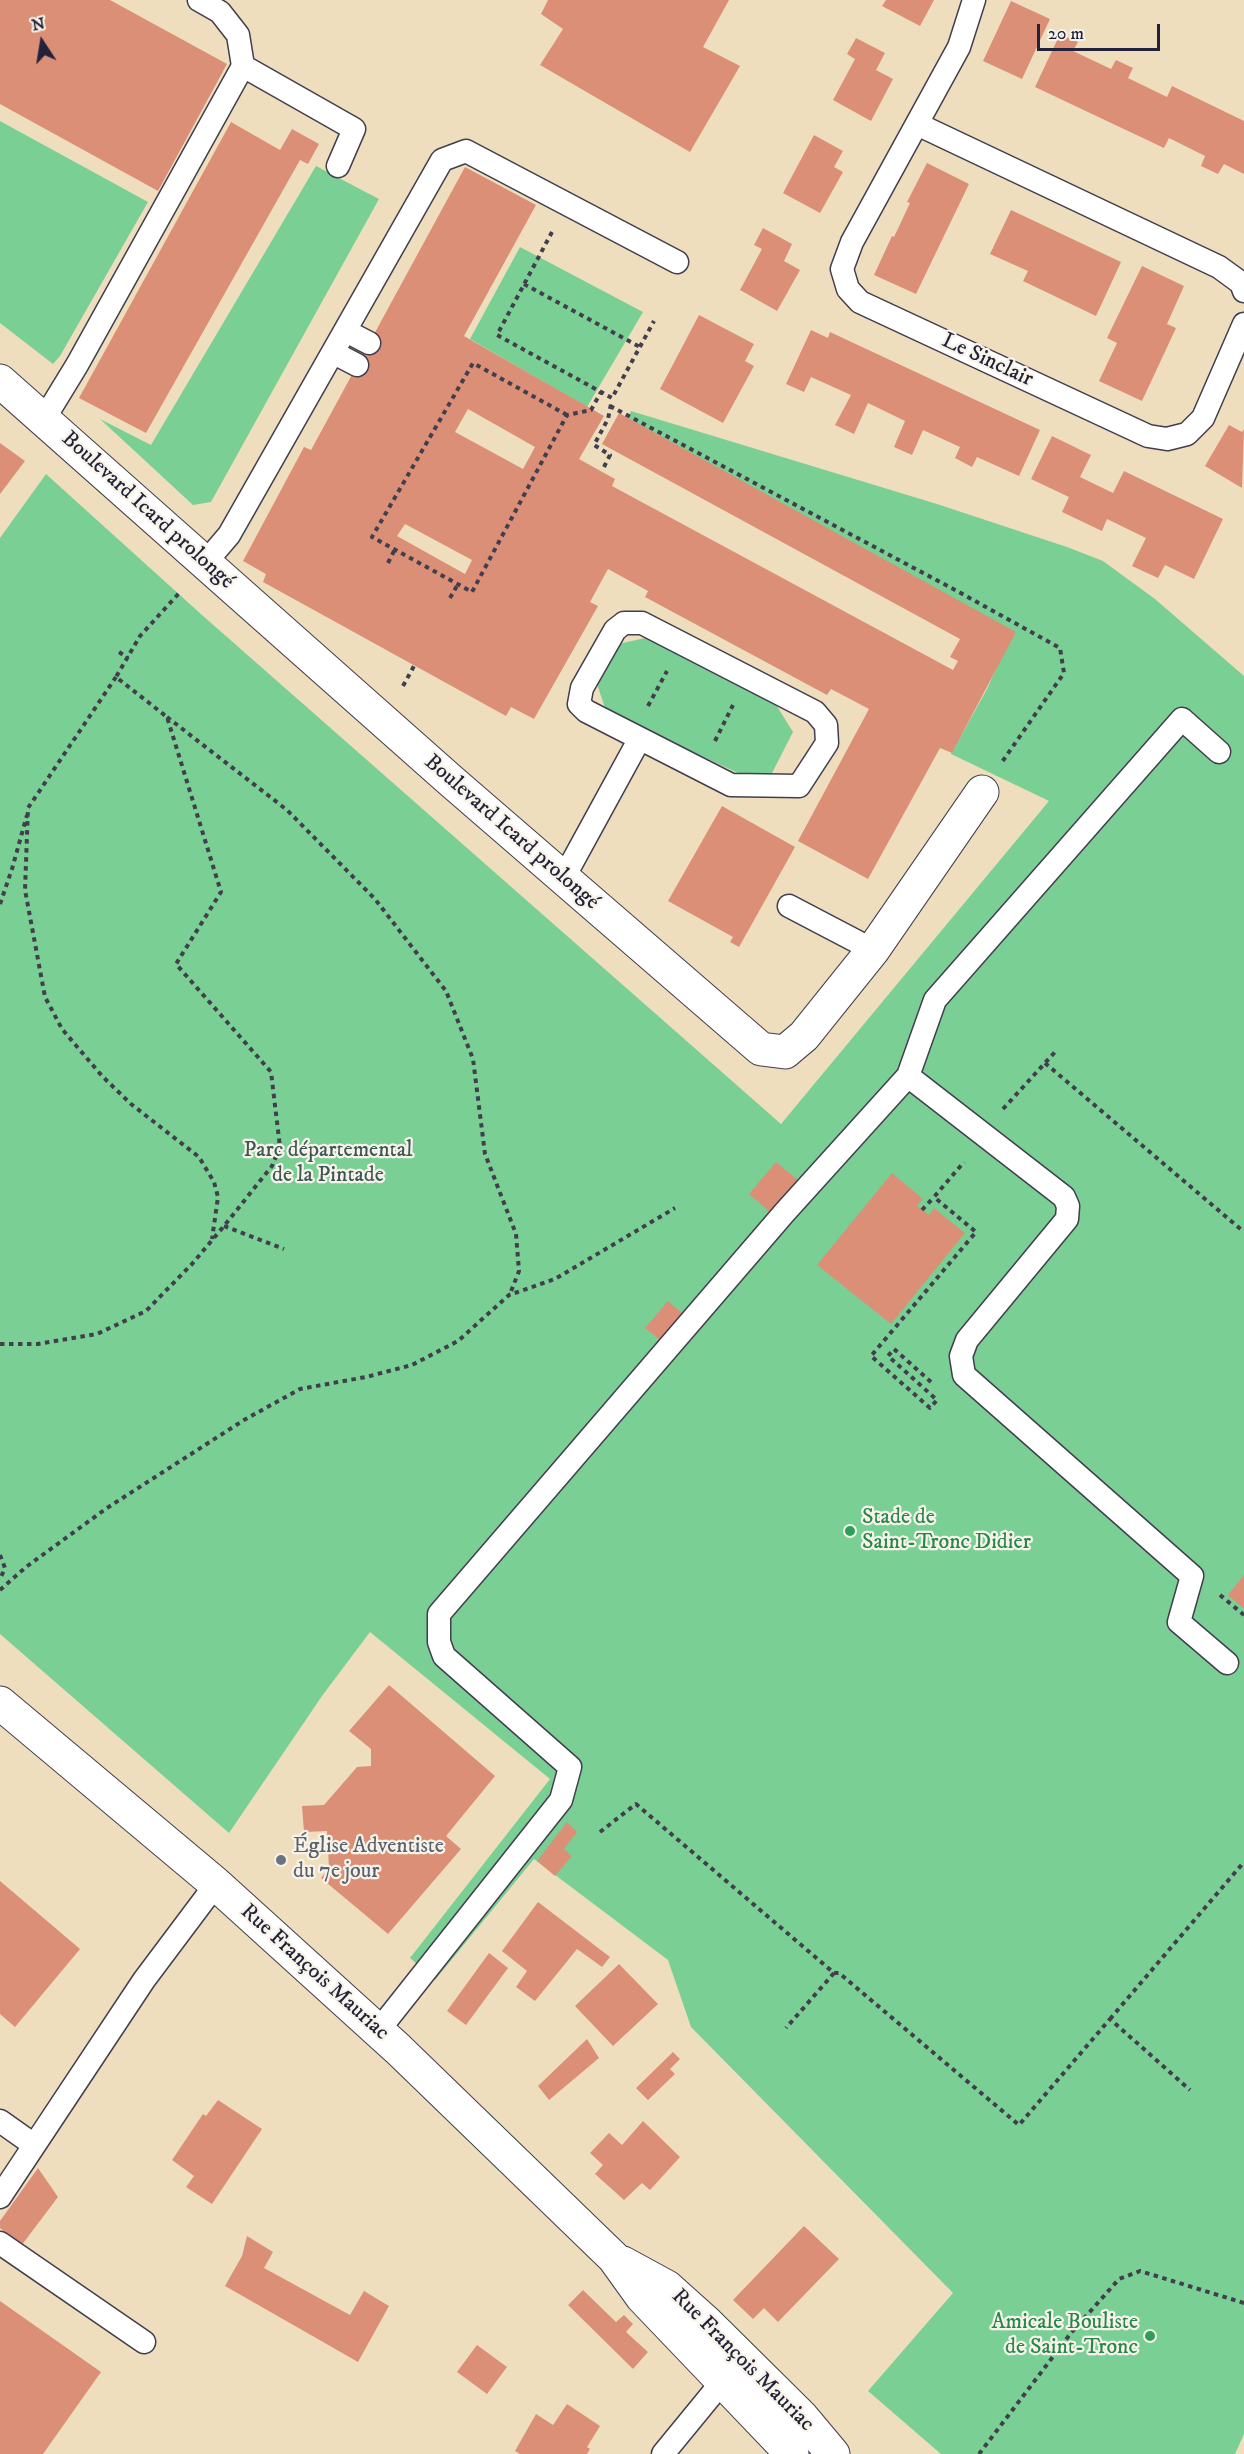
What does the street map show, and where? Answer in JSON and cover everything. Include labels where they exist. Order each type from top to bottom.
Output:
[{"type":"street","name":"Boulevard Icard prolongé","points":[[0,381],[563,879],[761,1049],[785,1052],[804,1036],[873,950],[982,792]]},
{"type":"street","name":"Rue François Mauriac","points":[[0,1703],[216,1884],[378,2031],[614,2258],[667,2287],[732,2370],[792,2454]]},
{"type":"street","name":"Rue François Mauriac","points":[[732,2370],[802,2417],[833,2454]]},
{"type":"lane","points":[[44,418],[77,365],[243,66],[238,35],[220,12],[199,0]]},
{"type":"lane","name":"Le Sinclair","points":[[974,0],[959,47],[852,242],[842,269],[848,289],[860,302],[1148,436],[1167,439],[1187,434],[1203,418],[1244,324]]},
{"type":"lane","points":[[243,66],[354,129],[338,166]]},
{"type":"lane","points":[[917,124],[1219,267],[1240,283],[1244,291]]},
{"type":"lane","points":[[205,563],[229,535],[442,160],[466,151],[677,262]]},
{"type":"lane","points":[[346,331],[369,343]]},
{"type":"lane","points":[[334,353],[357,365]]},
{"type":"lane","points":[[624,623],[642,623],[747,677],[815,712],[826,726],[827,743],[798,786],[731,785],[585,711],[579,704],[582,688],[615,630],[624,623]]},
{"type":"lane","points":[[378,2031],[561,1800],[570,1767],[444,1656],[439,1642],[439,1614],[784,1212],[908,1076],[934,1000],[1182,718],[1219,752]]},
{"type":"lane","points":[[563,879],[636,738]]},
{"type":"lane","points":[[789,906],[873,950]]},
{"type":"lane","points":[[908,1076],[1064,1197],[1068,1206],[1067,1219],[967,1340],[961,1356],[964,1375],[1192,1576],[1179,1623],[1227,1663]]},
{"type":"lane","points":[[0,2197],[144,1980],[216,1884]]},
{"type":"lane","points":[[0,2121],[34,2145]]},
{"type":"lane","points":[[0,2243],[144,2342]]},
{"type":"lane","points":[[663,2454],[732,2370]]},
{"type":"path","points":[[566,205],[497,335],[612,398]]},
{"type":"path","points":[[524,284],[640,347]]},
{"type":"path","points":[[604,466],[610,455],[594,446],[608,419],[612,398],[654,321]]},
{"type":"path","points":[[567,415],[472,592],[372,537],[473,363],[567,415],[591,410],[601,392]]},
{"type":"path","points":[[610,406],[1060,648],[1064,673],[982,792]]},
{"type":"path","points":[[388,563],[395,549]]},
{"type":"path","points":[[450,598],[458,584]]},
{"type":"path","points":[[0,904],[28,808],[116,677],[140,636],[178,593]]},
{"type":"path","points":[[636,738],[682,643]]},
{"type":"path","points":[[119,652],[128,658]]},
{"type":"path","points":[[116,677],[287,810],[375,899],[446,991],[472,1059],[486,1154],[516,1234],[519,1271],[509,1295]]},
{"type":"path","points":[[700,770],[747,677]]},
{"type":"path","points":[[0,1344],[38,1344],[97,1334],[146,1311],[192,1264],[224,1226],[272,1166],[280,1147],[271,1072],[176,964],[221,892],[167,717]]},
{"type":"path","points":[[28,808],[25,890],[45,997],[62,1029],[102,1076],[131,1104],[200,1157],[214,1182],[218,1197],[212,1240]]},
{"type":"path","points":[[1000,1113],[1055,1052]]},
{"type":"path","points":[[1045,1063],[1244,1232]]},
{"type":"path","points":[[922,1210],[986,1137]]},
{"type":"path","points":[[934,1197],[976,1232],[871,1356],[930,1408],[937,1400],[888,1356],[894,1349],[946,1395],[964,1375]]},
{"type":"path","points":[[0,1590],[26,1567],[107,1508],[244,1420],[300,1389],[366,1377],[412,1365],[458,1341],[509,1295],[555,1279],[675,1208]]},
{"type":"path","points":[[224,1226],[284,1248]]},
{"type":"path","points":[[0,1555],[5,1568],[0,1580]]},
{"type":"path","points":[[1224,1598],[1244,1615]]},
{"type":"path","points":[[600,1833],[636,1804],[834,1973],[839,1973],[1019,2125],[1244,1862]]},
{"type":"path","points":[[786,2028],[834,1973]]},
{"type":"path","points":[[1110,2019],[1190,2090]]},
{"type":"path","points":[[979,2454],[1071,2333],[1119,2279],[1140,2271],[1244,2303]]},
{"type":"green space","points":[[0,121],[148,202],[60,356],[53,364],[0,323]]},
{"type":"green space","points":[[316,166],[379,199],[211,502],[193,505],[100,419],[151,445]]},
{"type":"green space","points":[[520,247],[643,312],[587,407],[470,339]]},
{"type":"green space","name":"Parc départemental de la Pintade","points":[[631,411],[937,504],[1103,561],[1155,599],[1244,676],[1244,2434],[1235,2454],[941,2454],[868,2391],[953,2293],[691,2027],[668,1960],[534,1859],[435,1980],[410,1958],[550,1779],[370,1632],[322,1696],[229,1833],[0,1634],[0,538],[46,474],[202,615],[781,1124],[1049,801],[951,754],[987,689],[1000,660],[628,418]]},
{"type":"green space","points":[[645,638],[775,703],[793,732],[771,775],[742,775],[606,711],[597,684],[618,644]]},
{"type":"building","points":[[0,0],[110,0],[227,64],[158,191],[0,104]]},
{"type":"building","points":[[548,0],[729,0],[703,47],[740,66],[690,152],[540,65],[563,29],[541,14]]},
{"type":"building","points":[[886,0],[934,0],[920,26],[882,6]]},
{"type":"building","points":[[1011,1],[1050,19],[1022,79],[983,61]]},
{"type":"building","points":[[1060,34],[1078,42],[1073,51],[1111,69],[1116,60],[1133,68],[1128,78],[1167,97],[1172,86],[1244,121],[1244,174],[1224,164],[1218,174],[1201,166],[1205,156],[1169,138],[1164,148],[1035,87]]},
{"type":"building","points":[[856,38],[885,53],[876,70],[893,79],[871,121],[833,100],[855,59],[847,54]]},
{"type":"building","points":[[231,122],[280,150],[292,129],[319,144],[308,164],[300,160],[146,433],[79,398]]},
{"type":"building","points":[[814,135],[843,151],[834,167],[843,172],[820,213],[783,193]]},
{"type":"building","points":[[927,163],[969,184],[916,294],[874,275],[892,236],[894,237],[910,203],[907,202]]},
{"type":"building","points":[[465,167],[536,205],[464,336],[604,416],[579,459],[615,479],[612,486],[953,670],[958,661],[950,657],[960,639],[602,444],[619,413],[1016,632],[952,753],[940,748],[868,879],[798,841],[869,709],[831,689],[827,695],[645,597],[648,591],[608,569],[590,602],[598,606],[534,719],[511,707],[506,716],[263,582],[266,574],[243,561],[304,447],[311,450]],"holes":[[[468,409],[535,447],[523,469],[455,432]],[[405,524],[472,560],[465,574],[397,536]]]},
{"type":"building","points":[[1011,210],[1121,262],[1096,316],[1023,281],[1028,271],[990,254]]},
{"type":"building","points":[[763,228],[792,244],[784,261],[800,270],[777,311],[740,290],[762,249],[754,245]]},
{"type":"building","points":[[1142,266],[1184,286],[1167,324],[1176,328],[1142,401],[1099,381],[1117,343],[1107,338]]},
{"type":"building","points":[[699,315],[754,344],[745,361],[754,366],[723,423],[660,389]]},
{"type":"building","points":[[811,330],[828,338],[830,332],[1040,430],[1019,476],[977,457],[972,467],[955,458],[960,447],[923,430],[912,455],[894,447],[905,421],[868,403],[854,434],[835,425],[851,395],[811,377],[804,392],[786,384]]},
{"type":"building","points":[[1229,425],[1242,432],[1244,429],[1242,488],[1205,466]]},
{"type":"building","points":[[1052,436],[1091,455],[1080,477],[1113,493],[1124,471],[1223,519],[1194,579],[1165,565],[1158,578],[1132,566],[1146,538],[1107,519],[1102,531],[1062,512],[1069,497],[1031,479]]},
{"type":"building","points":[[0,443],[25,461],[0,494]]},
{"type":"building","points":[[722,806],[795,847],[739,947],[730,942],[733,937],[668,901]]},
{"type":"building","points":[[776,1162],[798,1180],[771,1213],[749,1194]]},
{"type":"building","points":[[892,1173],[923,1199],[917,1206],[929,1215],[934,1208],[965,1233],[891,1324],[817,1265]]},
{"type":"building","points":[[668,1301],[682,1313],[660,1340],[645,1328]]},
{"type":"building","points":[[1244,1575],[1244,1609],[1228,1595]]},
{"type":"building","points":[[389,1685],[495,1776],[446,1836],[461,1849],[388,1934],[321,1878],[329,1868],[327,1831],[304,1832],[302,1806],[324,1805],[357,1767],[371,1766],[371,1749],[349,1731]]},
{"type":"building","points":[[567,1822],[577,1832],[564,1849],[572,1856],[555,1876],[537,1861]]},
{"type":"building","points":[[0,1881],[80,1949],[15,2027],[0,2014]]},
{"type":"building","points":[[538,1902],[610,1957],[602,1967],[577,1949],[535,2001],[516,1987],[527,1971],[502,1951]]},
{"type":"building","points":[[489,1953],[508,1968],[466,2025],[447,2011]]},
{"type":"building","points":[[619,1964],[658,2004],[613,2046],[575,2006]]},
{"type":"building","points":[[587,2039],[599,2058],[549,2100],[538,2086]]},
{"type":"building","points":[[673,2052],[680,2059],[670,2069],[675,2074],[648,2100],[636,2088]]},
{"type":"building","points":[[218,2100],[262,2129],[212,2204],[186,2187],[194,2176],[172,2160],[203,2114],[206,2116]]},
{"type":"building","points":[[643,2121],[680,2157],[650,2190],[642,2183],[624,2200],[595,2174],[603,2165],[590,2153],[609,2133],[622,2145]]},
{"type":"building","points":[[38,2168],[58,2197],[21,2246],[0,2228],[0,2221]]},
{"type":"building","points":[[804,2226],[839,2259],[778,2322],[764,2308],[753,2319],[733,2300]]},
{"type":"building","points":[[247,2236],[273,2252],[264,2268],[350,2315],[364,2291],[389,2306],[358,2362],[225,2286],[242,2256]]},
{"type":"building","points":[[583,2290],[616,2322],[624,2315],[633,2324],[626,2332],[648,2352],[633,2369],[568,2305]]},
{"type":"building","points":[[0,2301],[101,2372],[43,2454],[0,2454]]},
{"type":"building","points":[[477,2345],[507,2367],[487,2394],[457,2372]]},
{"type":"building","points":[[567,2404],[600,2426],[587,2447],[590,2449],[587,2454],[520,2454],[515,2451],[536,2414],[553,2425]]},
{"type":"place","name":"Stade de Saint-Tronc Didier","points":[[850,1531]]},
{"type":"place","name":"Église Adventiste du 7e jour","points":[[281,1860]]},
{"type":"place","name":"Amicale Bouliste de Saint-Tronc","points":[[1150,2336]]}]
